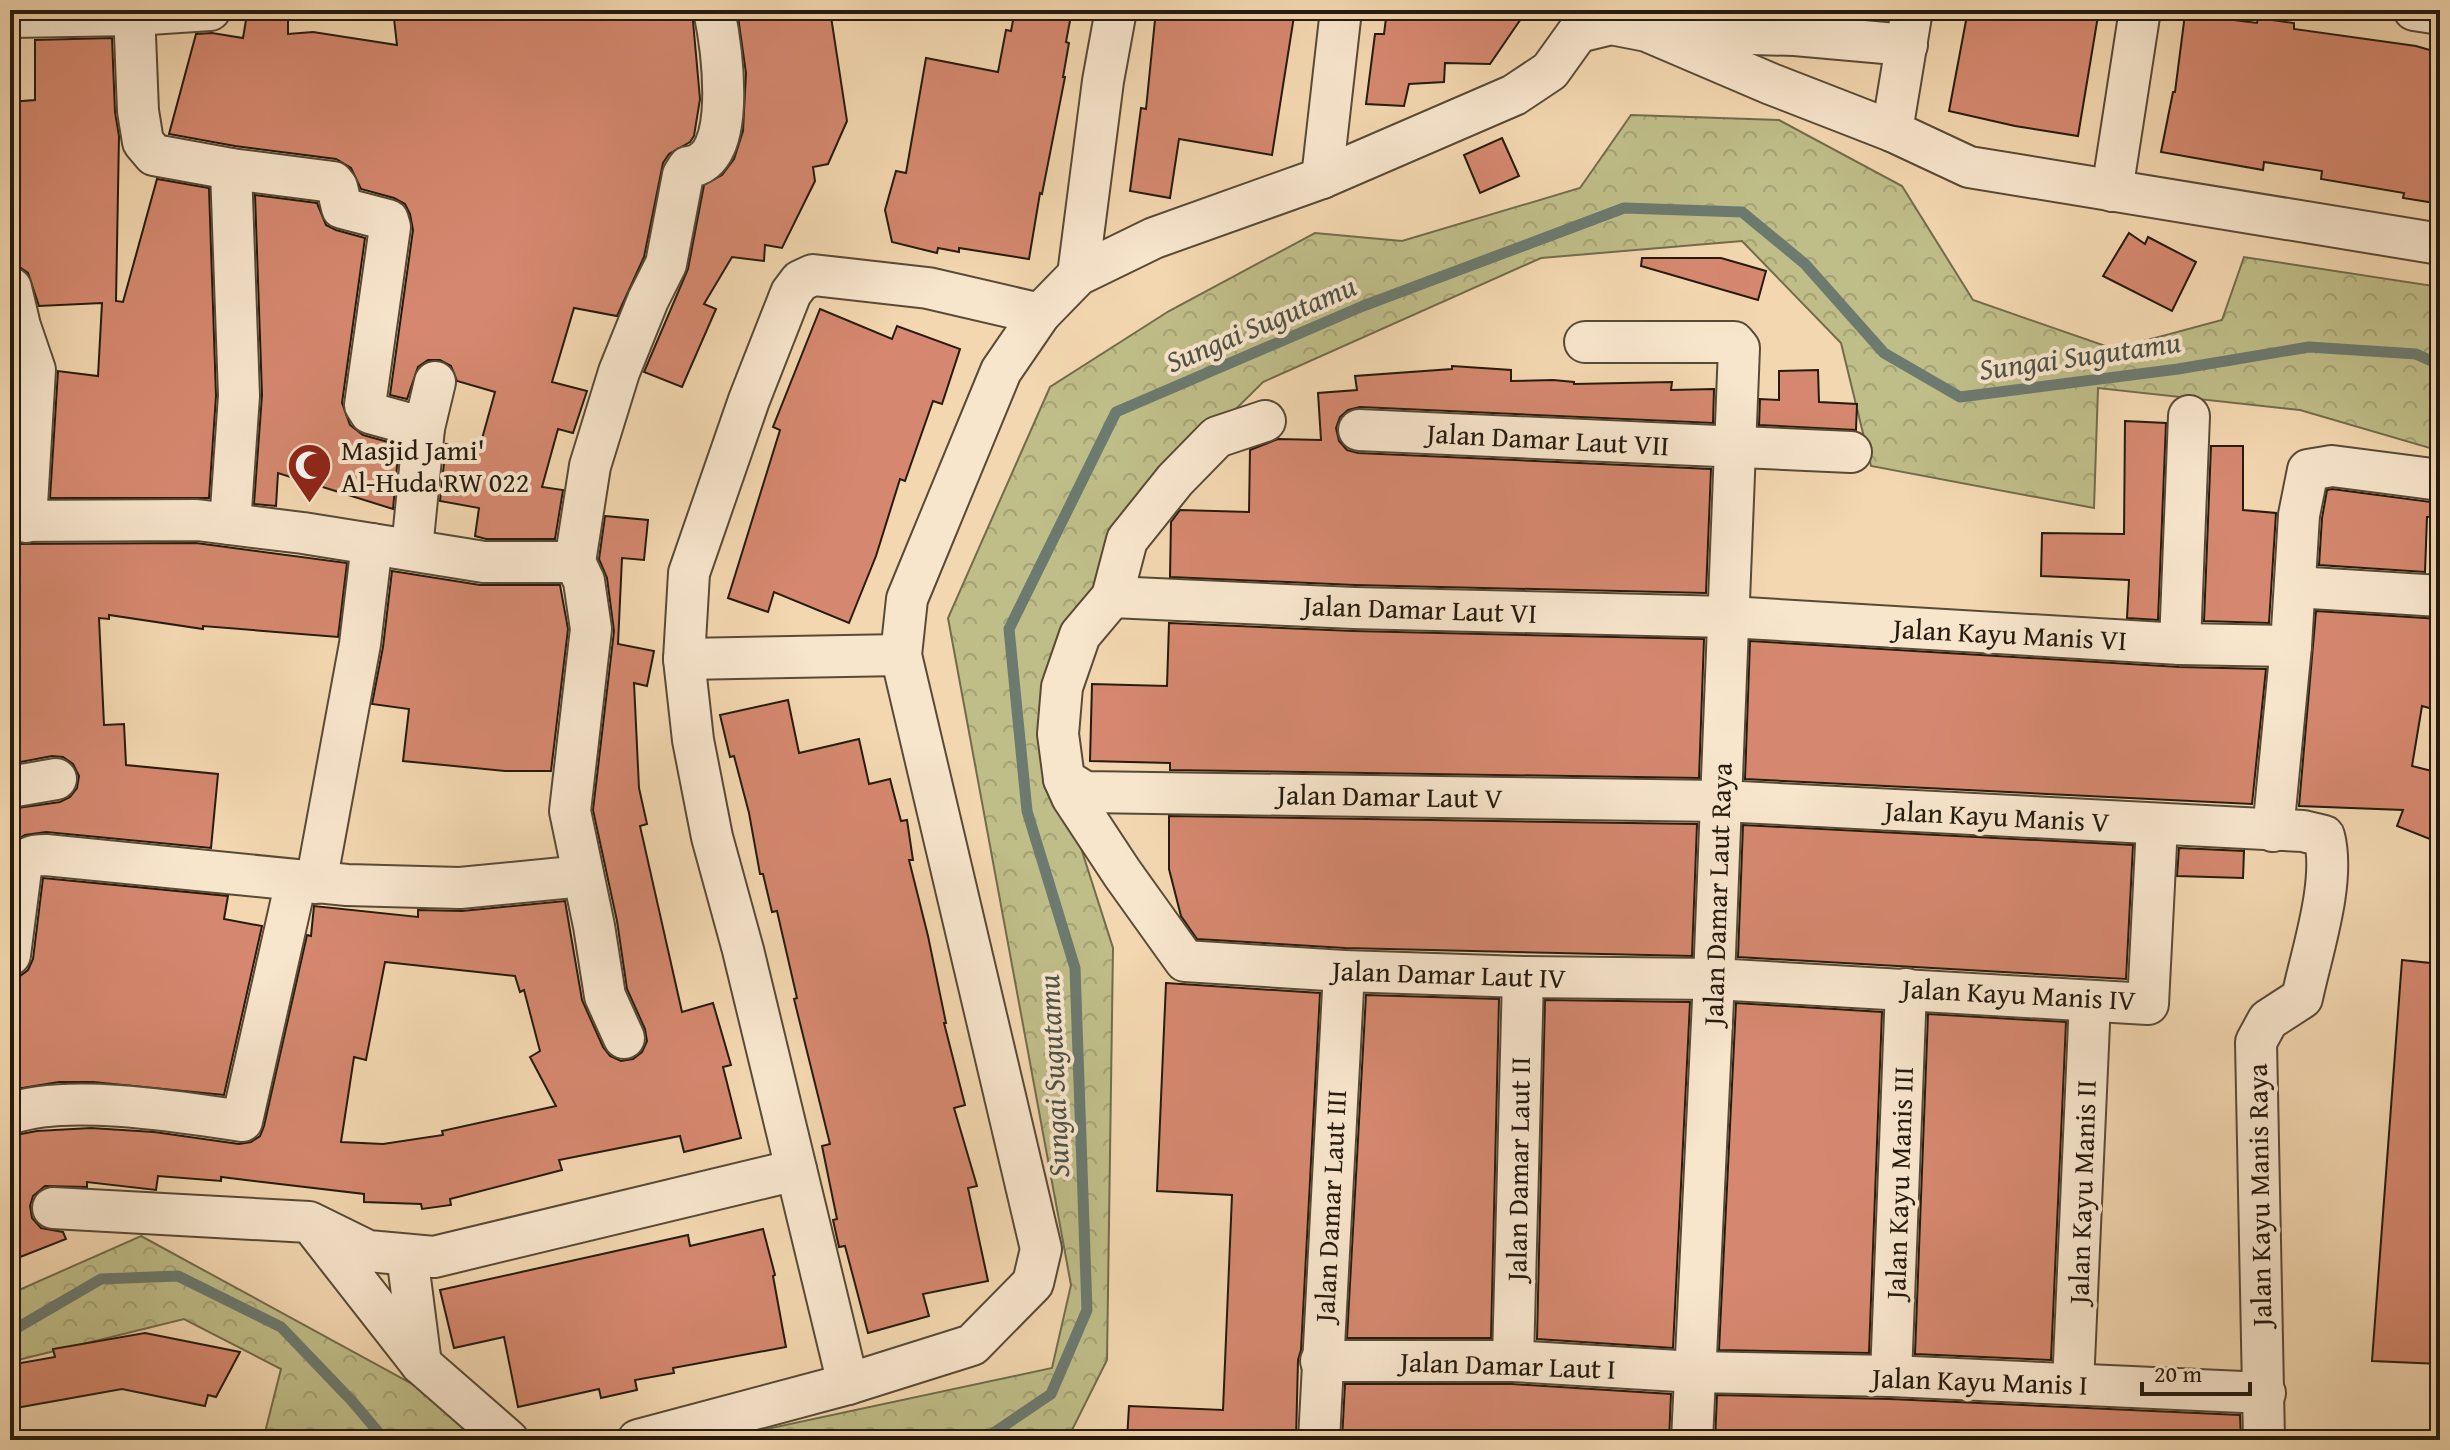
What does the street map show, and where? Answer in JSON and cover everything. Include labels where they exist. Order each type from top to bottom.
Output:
[{"type":"street","points":[[10,17],[210,10]]},
{"type":"street","points":[[624,1038],[605,996],[570,811],[591,629],[584,581],[575,562],[590,466],[619,372],[666,264],[683,175],[688,167],[699,167],[709,160],[717,138],[722,115],[723,51],[714,10]]},
{"type":"street","points":[[1078,275],[1103,81],[1116,10]]},
{"type":"street","points":[[1322,178],[1341,10]]},
{"type":"street","points":[[2112,191],[2140,10]]},
{"type":"street","points":[[2414,10],[2440,14]]},
{"type":"street","points":[[134,13],[138,111],[143,142],[154,155],[333,182],[342,208],[388,220],[390,227],[379,317],[365,405],[370,413],[424,428]]},
{"type":"street","points":[[638,1440],[848,1384],[972,1345],[1033,1283],[1041,1249],[901,655],[907,599],[948,495],[1001,371],[1040,314],[1078,275],[1154,238],[1322,178],[1514,95],[1550,71],[1579,21],[1647,31],[1795,35],[1910,28],[1892,131]]},
{"type":"street","points":[[1647,31],[1892,131],[1969,167],[2440,244]]},
{"type":"street","points":[[230,524],[239,396],[231,169]]},
{"type":"street","points":[[848,1384],[743,950],[712,837],[693,740],[684,659],[689,573],[749,400],[791,293],[800,281],[813,275],[928,288],[1040,314]]},
{"type":"street","points":[[11,288],[35,370],[18,522],[197,520],[412,549],[484,562],[575,562]]},
{"type":"street","name":"Jalan Damar Laut Raya","points":[[1585,342],[1734,342],[1739,348],[1692,1440]]},
{"type":"street","points":[[412,549],[424,428],[435,382]]},
{"type":"street","points":[[2180,644],[2189,416]]},
{"type":"street","points":[[1064,779],[1058,734],[1062,687],[1080,635],[1112,597],[1127,540],[1175,480],[1217,437],[1265,421]]},
{"type":"street","name":"Jalan Damar Laut VII","points":[[1359,430],[1851,452]]},
{"type":"street","points":[[2273,831],[2291,646],[2299,515],[2308,470],[2332,466],[2440,480]]},
{"type":"street","points":[[10,1114],[21,1110],[81,1104],[191,1113],[242,1121],[306,882],[360,644],[372,544]]},
{"type":"street","points":[[2295,587],[2440,596]]},
{"type":"street","name":"Jalan Damar Laut VI","points":[[1112,597],[1354,608],[1729,617]]},
{"type":"street","name":"Jalan Kayu Manis VI","points":[[1729,617],[2180,644],[2291,646]]},
{"type":"street","points":[[684,659],[901,655]]},
{"type":"street","points":[[10,787],[56,779]]},
{"type":"street","name":"Jalan Damar Laut V","points":[[1064,779],[1085,792],[1721,801]]},
{"type":"street","name":"Jalan Damar Laut IV","points":[[1064,779],[1072,797],[1122,873],[1185,961],[1344,971],[1714,979]]},
{"type":"street","name":"Jalan Kayu Manis V","points":[[1721,801],[2273,831]]},
{"type":"street","name":"Jalan Kayu Manis IV","points":[[1714,979],[2148,1004],[2157,825]]},
{"type":"street","name":"Jalan Kayu Manis Raya","points":[[2264,1440],[2256,1042],[2268,1020],[2302,998],[2330,856],[2324,836],[2303,831],[2273,831]]},
{"type":"street","points":[[10,955],[21,870],[24,861],[31,855],[306,882],[460,888],[583,876]]},
{"type":"street","name":"Jalan Damar Laut III","points":[[1319,1440],[1344,971]]},
{"type":"street","name":"Jalan Damar Laut II","points":[[1513,1361],[1523,977]]},
{"type":"street","name":"Jalan Kayu Manis III","points":[[1891,1376],[1906,989]]},
{"type":"street","name":"Jalan Kayu Manis II","points":[[2073,1384],[2090,1001]]},
{"type":"street","points":[[53,1208],[309,1222],[368,1251],[434,1257],[796,1170]]},
{"type":"street","points":[[309,1222],[421,1364],[508,1440]]},
{"type":"street","points":[[407,1255],[421,1364]]},
{"type":"street","name":"Jalan Damar Laut I","points":[[1321,1361],[1513,1361],[1695,1372]]},
{"type":"street","name":"Jalan Kayu Manis I","points":[[1695,1372],[1891,1376],[2265,1393]]},
{"type":"green space","points":[[1631,115],[1779,120],[1902,186],[1973,300],[2114,349],[2222,320],[2244,257],[2440,287],[2440,451],[2300,410],[2098,388],[2094,508],[1871,466],[1841,343],[1742,241],[1541,258],[1263,382],[1148,496],[1074,644],[1057,773],[1113,948],[1107,1360],[1067,1440],[715,1440],[1052,1368],[1071,1285],[948,618],[1050,387],[1169,311],[1315,233],[1402,241],[1580,188]]},
{"type":"green space","points":[[141,1236],[515,1440],[263,1440],[281,1369],[184,1319],[10,1362],[10,1294]]},
{"type":"building","points":[[393,10],[692,10],[700,99],[694,136],[690,142],[669,154],[663,163],[644,257],[617,316],[574,308],[552,382],[587,391],[573,433],[558,429],[542,487],[563,490],[555,539],[486,539],[475,536],[479,508],[440,501],[446,444],[478,453],[495,392],[457,381],[451,366],[440,360],[428,360],[418,367],[407,399],[390,395],[413,230],[405,204],[361,189],[351,168],[336,159],[169,134],[196,34],[243,38],[247,14],[280,14],[281,20],[288,19],[288,34],[313,32],[397,45]]},
{"type":"building","points":[[737,10],[830,10],[847,121],[828,164],[813,167],[815,181],[782,248],[765,245],[764,261],[732,257],[704,304],[716,309],[682,387],[644,372],[688,269],[704,185],[722,175],[734,159],[743,131],[746,73]]},
{"type":"building","points":[[1015,10],[1072,10],[1066,42],[1069,43],[1065,77],[1029,259],[959,248],[959,252],[938,248],[937,253],[892,242],[885,210],[896,171],[906,173],[926,58],[998,72],[1006,30],[1011,31]]},
{"type":"building","points":[[1156,10],[1295,10],[1272,155],[1179,139],[1170,198],[1130,191],[1141,108],[1146,109]]},
{"type":"building","points":[[1387,10],[1527,10],[1490,64],[1445,63],[1444,82],[1409,84],[1404,106],[1366,104],[1375,34],[1384,34]]},
{"type":"building","points":[[1968,10],[2099,10],[2078,136],[1949,111]]},
{"type":"building","points":[[2185,14],[2257,23],[2258,18],[2294,23],[2294,29],[2416,46],[2440,53],[2440,170],[2435,203],[2403,198],[2404,193],[2321,179],[2322,171],[2264,162],[2263,170],[2161,152],[2175,92]]},
{"type":"building","points":[[112,38],[119,136],[116,301],[123,302],[157,179],[209,188],[216,396],[209,498],[50,498],[58,371],[98,376],[102,303],[39,306],[28,273],[18,266],[10,266],[10,102],[35,100],[35,40]]},
{"type":"building","points":[[1502,138],[1519,176],[1480,193],[1464,155]]},
{"type":"building","points":[[255,195],[317,203],[326,225],[365,238],[342,403],[350,425],[363,435],[399,445],[393,509],[278,473],[276,506],[254,504],[262,395]]},
{"type":"building","points":[[2129,233],[2145,244],[2148,237],[2196,262],[2172,311],[2103,276]]},
{"type":"building","points":[[1642,258],[1721,258],[1766,271],[1758,300],[1641,266]]},
{"type":"building","points":[[820,309],[892,339],[897,326],[960,349],[942,404],[933,401],[905,481],[900,479],[876,556],[849,623],[774,592],[768,612],[728,598],[780,430],[773,427]]},
{"type":"building","points":[[1452,366],[1511,370],[1511,381],[1553,380],[1574,384],[1672,382],[1671,390],[1714,389],[1713,423],[1360,407],[1348,410],[1340,417],[1336,428],[1339,441],[1347,450],[1358,453],[1711,469],[1706,593],[1355,585],[1170,577],[1171,522],[1180,510],[1249,512],[1250,450],[1278,439],[1321,440],[1318,393],[1357,390],[1355,376],[1452,369]]},
{"type":"building","points":[[1818,370],[1819,402],[1857,404],[1856,430],[1759,425],[1760,399],[1779,400],[1779,371]]},
{"type":"building","points":[[2125,421],[2166,423],[2158,620],[2127,618],[2129,580],[2041,576],[2042,533],[2124,534]]},
{"type":"building","points":[[2211,446],[2243,446],[2243,510],[2276,513],[2269,623],[2204,621]]},
{"type":"building","points":[[2327,490],[2431,502],[2430,517],[2427,517],[2425,572],[2319,565],[2322,518]]},
{"type":"building","points":[[605,516],[648,520],[644,560],[622,558],[618,644],[654,651],[647,686],[634,683],[639,788],[647,824],[640,826],[682,1012],[713,1003],[731,1065],[723,1067],[741,1138],[684,1152],[680,1136],[559,1160],[562,1170],[450,1199],[451,1205],[422,1209],[421,1204],[364,1202],[364,1194],[221,1177],[221,1181],[158,1176],[156,1190],[87,1182],[87,1187],[45,1186],[33,1196],[30,1206],[32,1218],[41,1228],[63,1232],[66,1239],[10,1261],[10,1136],[91,1128],[154,1132],[239,1144],[251,1142],[260,1136],[307,935],[311,936],[314,906],[418,917],[418,910],[462,911],[565,901],[582,1000],[603,1047],[610,1056],[621,1061],[633,1059],[642,1052],[647,1041],[645,1029],[627,989],[617,921],[593,810],[614,631],[607,578],[599,559]],"holes":[[[385,962],[515,976],[520,992],[524,990],[540,1051],[530,1057],[556,1106],[442,1131],[443,1135],[383,1144],[341,1142],[354,1057],[366,1060]]]},
{"type":"building","points":[[196,543],[347,563],[338,637],[203,626],[203,629],[109,615],[109,619],[99,618],[104,725],[124,724],[126,765],[218,774],[211,848],[46,832],[25,835],[10,844],[10,809],[60,802],[70,797],[77,788],[79,776],[73,764],[63,757],[52,756],[10,764],[10,544]]},
{"type":"building","points":[[392,571],[480,585],[560,585],[568,629],[551,771],[505,771],[403,761],[409,709],[372,704],[383,647]]},
{"type":"building","points":[[2316,611],[2440,619],[2440,711],[2422,706],[2412,766],[2440,773],[2440,843],[2397,826],[2403,810],[2299,806]]},
{"type":"building","points":[[1169,623],[1353,631],[1704,639],[1699,778],[1170,770],[1170,763],[1090,761],[1092,684],[1167,686]]},
{"type":"building","points":[[1750,641],[2179,667],[2266,669],[2252,804],[1745,779]]},
{"type":"building","points":[[788,700],[799,753],[859,739],[869,784],[890,779],[901,821],[907,820],[913,860],[909,860],[965,1105],[954,1108],[977,1186],[968,1188],[988,1281],[923,1294],[929,1316],[868,1333],[845,1246],[839,1247],[833,1220],[837,1219],[822,1146],[830,1144],[794,999],[797,998],[777,911],[772,912],[763,874],[760,874],[749,813],[720,715]]},
{"type":"building","points":[[1169,816],[1697,824],[1692,956],[1345,948],[1197,939],[1181,916],[1169,869]]},
{"type":"building","points":[[1743,825],[2133,845],[2126,979],[1738,957]]},
{"type":"building","points":[[2179,848],[2244,851],[2243,878],[2177,876]]},
{"type":"building","points":[[43,878],[228,896],[224,919],[262,926],[224,1095],[93,1082],[59,1082],[10,1090],[10,978],[28,970],[33,959]]},
{"type":"building","points":[[2402,960],[2440,964],[2440,1364],[2372,1361]]},
{"type":"building","points":[[1166,983],[1320,993],[1296,1440],[1127,1440],[1129,1406],[1223,1410],[1232,1195],[1157,1191]]},
{"type":"building","points":[[1366,995],[1499,999],[1491,1338],[1347,1338]]},
{"type":"building","points":[[1545,1000],[1690,1002],[1673,1348],[1537,1339]]},
{"type":"building","points":[[1736,1003],[1882,1012],[1869,1353],[1719,1350]]},
{"type":"building","points":[[1928,1014],[2066,1022],[2051,1360],[1915,1354]]},
{"type":"building","points":[[763,1229],[775,1275],[786,1347],[673,1368],[674,1373],[635,1380],[637,1390],[601,1398],[599,1389],[518,1407],[504,1337],[454,1348],[440,1290],[688,1235],[690,1246]]},
{"type":"building","points":[[145,1333],[240,1352],[216,1397],[208,1395],[205,1406],[122,1389],[10,1409],[10,1375],[16,1374],[15,1364],[55,1357],[53,1349]]},
{"type":"building","points":[[1345,1384],[1512,1384],[1671,1394],[1669,1440],[1342,1440]]},
{"type":"building","points":[[1717,1395],[1890,1399],[2240,1415],[2241,1440],[1715,1440]]},
{"type":"waterway","name":"Sungai Sugutamu","points":[[983,1440],[1051,1394],[1087,1310],[1075,968],[1027,811],[1009,629],[1116,412],[1363,306],[1624,208],[1742,212],[1805,264],[1884,353],[1960,397],[2178,369],[2309,347],[2416,354],[2440,365]]},
{"type":"waterway","name":"Sungai Sugutamu","points":[[10,1332],[101,1279],[178,1276],[281,1327],[385,1440]]},
{"type":"place","name":"Masjid Jami' Al-Huda RW 022","points":[[310,505]]}]
